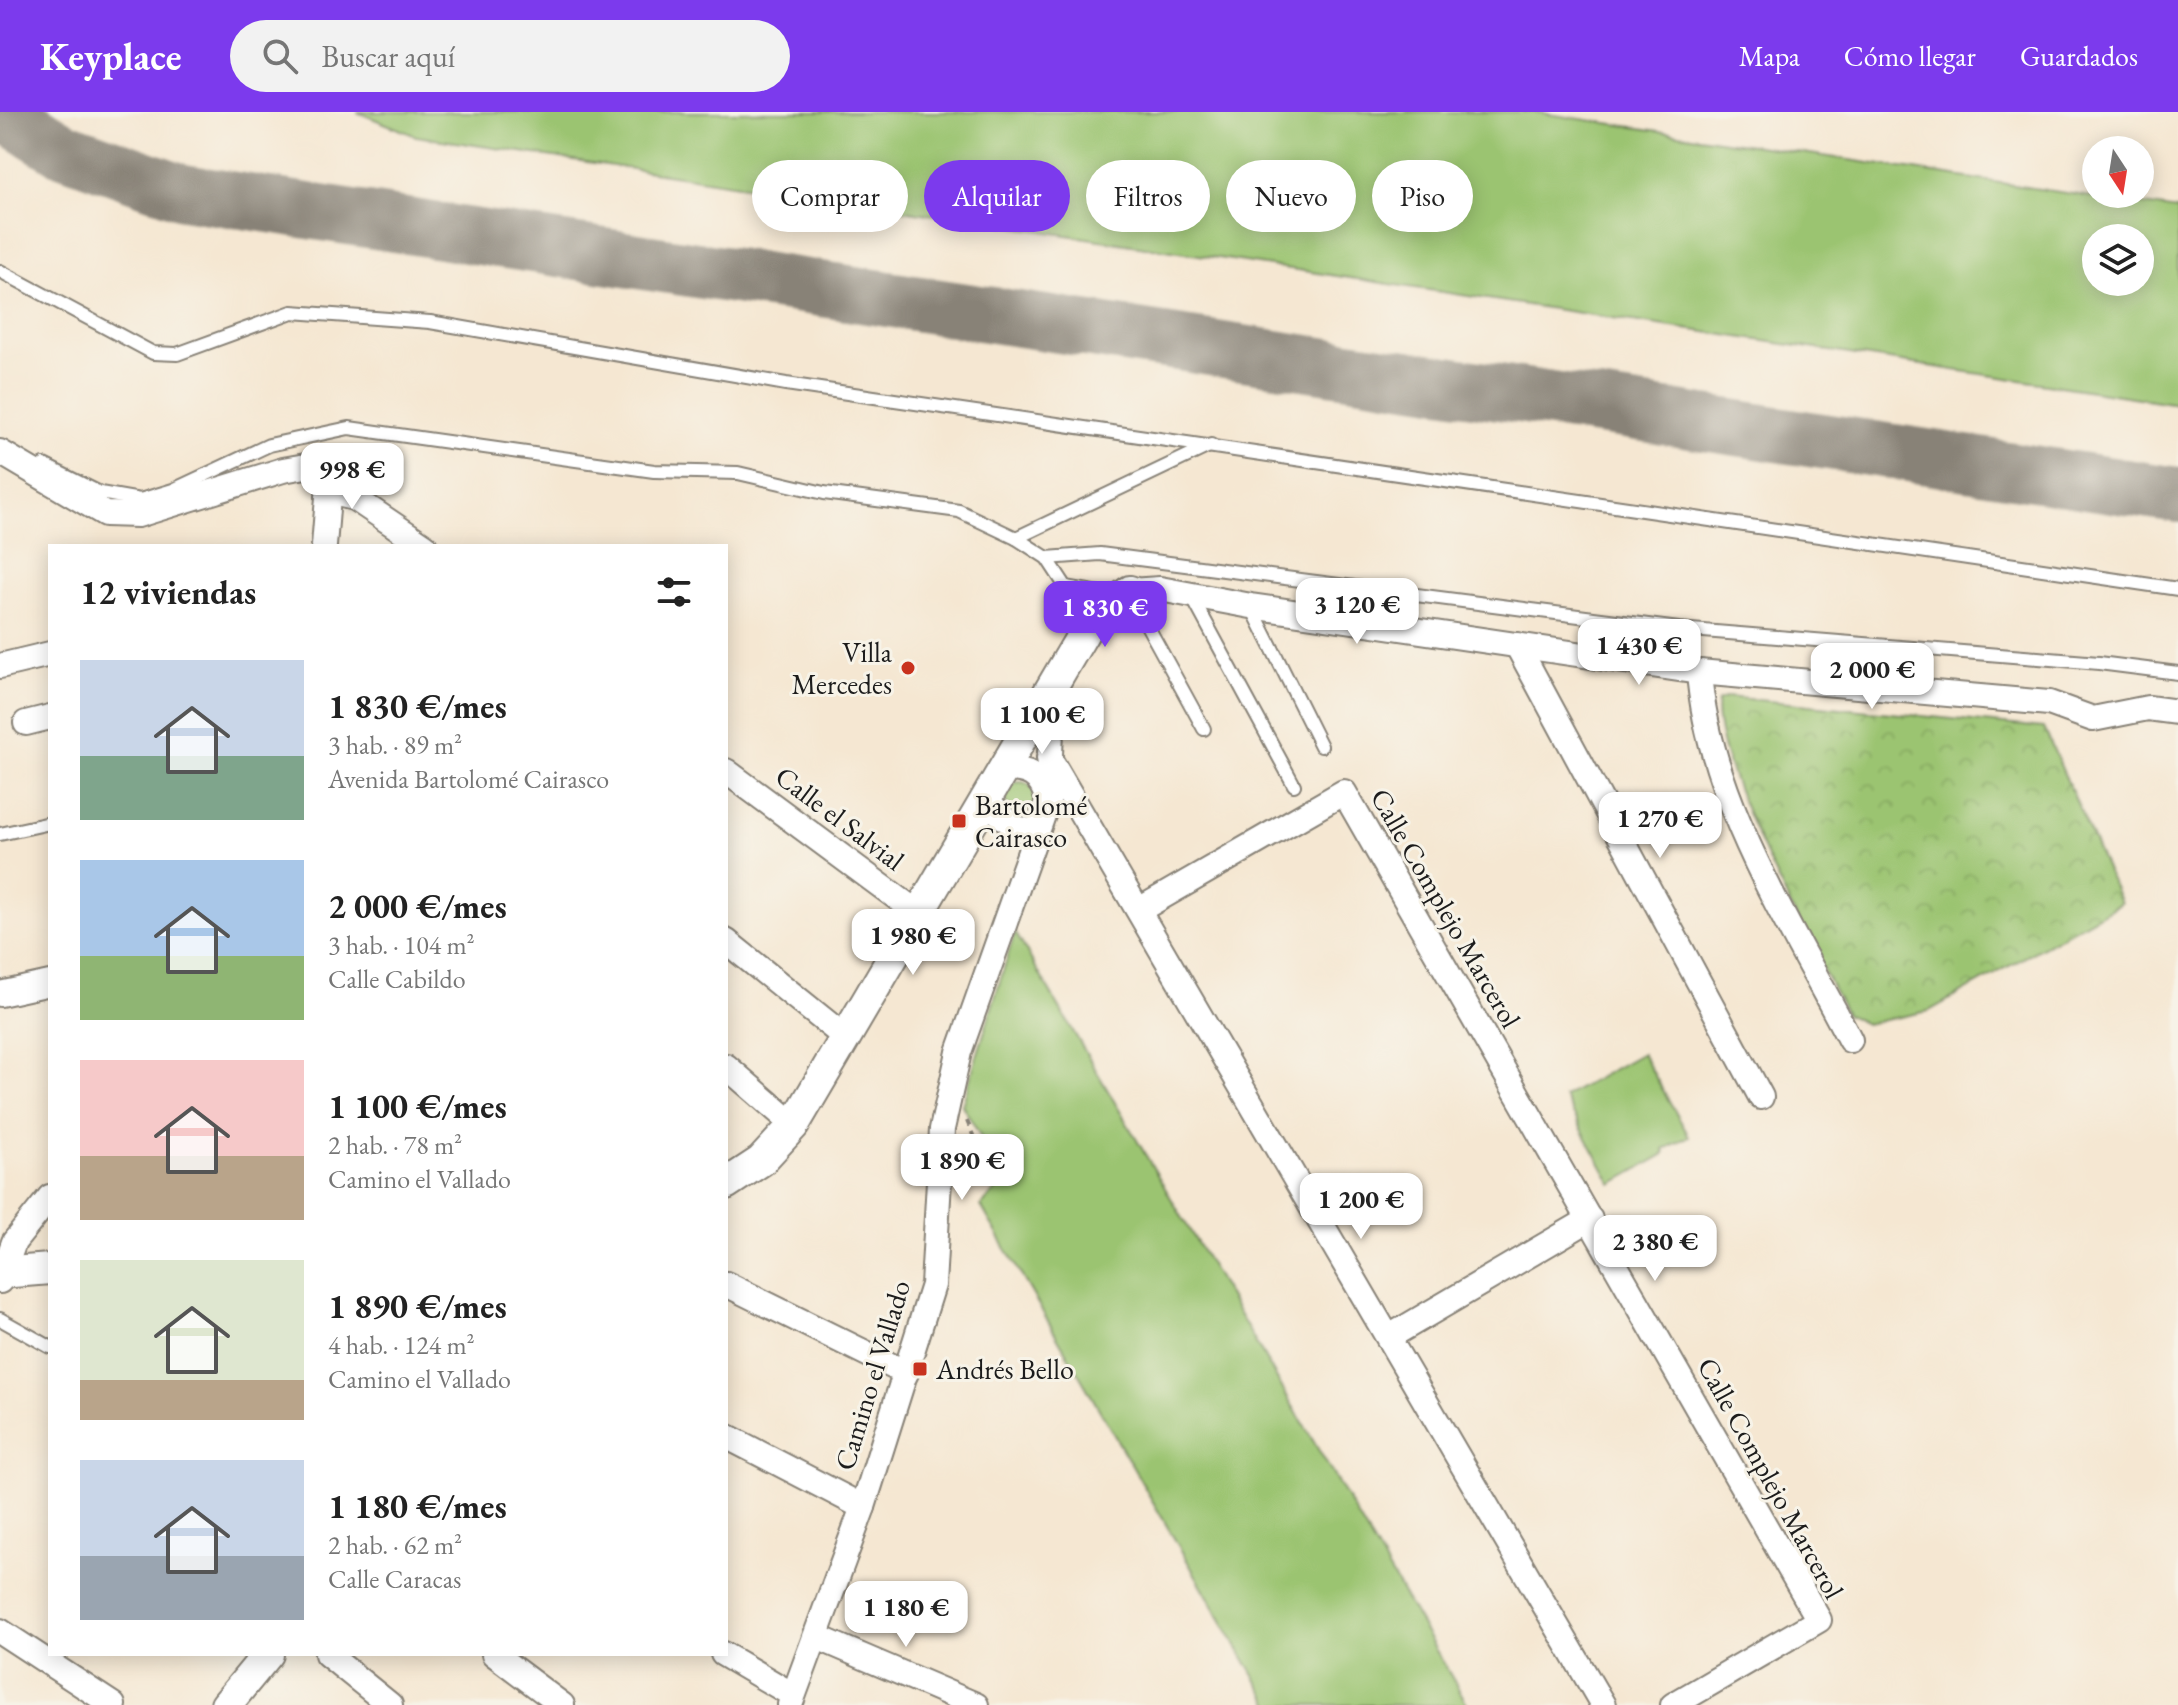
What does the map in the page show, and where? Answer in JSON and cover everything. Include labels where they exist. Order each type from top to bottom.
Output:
[{"type":"street","points":[[0,452],[105,514],[138,515],[283,470],[317,464],[330,482],[422,544]]},
{"type":"street","points":[[324,544],[330,482]]},
{"type":"street","points":[[728,1183],[761,1161],[794,1125],[1090,622],[1126,594],[1160,589],[1251,606],[1699,672],[2049,703],[2093,719],[2148,708],[2178,712]]},
{"type":"street","points":[[1517,645],[1761,1097]]},
{"type":"street","points":[[0,666],[48,654]]},
{"type":"street","points":[[1699,672],[1701,700],[1713,748],[1748,843],[1850,1040]]},
{"type":"street","name":"Camino el Vallado","points":[[792,1700],[863,1507],[933,1285],[942,1129],[959,1052],[1034,832],[1048,801],[1053,683]]},
{"type":"street","points":[[1049,758],[1603,1705]]},
{"type":"street","points":[[1003,769],[1023,769],[1034,774],[1043,783],[1048,801],[1075,803]]},
{"type":"street","name":"Calle el Salvial","points":[[728,772],[919,914]]},
{"type":"street","name":"Calle Complejo Marcerol","points":[[1139,910],[1344,792],[1819,1620],[1673,1705]]},
{"type":"street","points":[[984,800],[1016,828],[1034,832]]},
{"type":"street","points":[[728,943],[846,1038]]},
{"type":"street","points":[[0,994],[48,983]]},
{"type":"street","points":[[728,1068],[794,1125]]},
{"type":"street","points":[[48,1200],[14,1242],[1,1275],[48,1269]]},
{"type":"street","points":[[1389,1337],[1590,1219]]},
{"type":"street","points":[[728,1285],[906,1373]]},
{"type":"street","points":[[728,1437],[863,1507]]},
{"type":"street","points":[[0,1631],[113,1705]]},
{"type":"street","points":[[817,1637],[976,1705]]},
{"type":"street","points":[[226,1705],[266,1656]]},
{"type":"street","points":[[329,1656],[390,1705]]},
{"type":"street","points":[[497,1656],[562,1705]]},
{"type":"street","points":[[726,1656],[792,1700]]},
{"type":"lane","points":[[0,271],[153,353],[177,354],[292,312],[430,322],[786,384],[2178,589]]},
{"type":"lane","points":[[0,439],[55,471],[121,499],[140,500],[173,490],[269,445],[349,428],[654,471],[738,473],[824,493],[959,511],[1016,538],[1047,558],[1066,587],[1126,594],[1143,618],[1204,729]]},
{"type":"lane","points":[[1016,538],[1211,445]]},
{"type":"lane","points":[[1047,558],[1100,554],[1679,629],[2099,663],[2178,673]]},
{"type":"lane","points":[[1191,595],[1294,785]]},
{"type":"lane","points":[[1251,606],[1321,746]]},
{"type":"lane","points":[[0,834],[48,823]]},
{"type":"lane","points":[[0,1319],[48,1346]]},
{"type":"green space","points":[[357,112],[1535,112],[2082,195],[2082,208],[2154,206],[2178,210],[2178,404],[1047,232],[1070,232],[1070,160],[924,160],[924,213],[908,211],[908,160],[752,160],[752,187],[416,136]]},
{"type":"green space","points":[[1727,697],[2044,728],[2121,903],[1929,1011],[1865,1024],[1846,1014],[1789,904],[1746,810],[1719,729],[1718,701]]},
{"type":"green space","points":[[1020,782],[1031,786],[1035,797],[1031,808],[1020,812],[1009,808],[1005,797],[1009,786]]},
{"type":"green space","points":[[1015,932],[1468,1705],[1271,1705],[981,1206],[1006,1179],[962,1105]]},
{"type":"green space","points":[[1642,1053],[1689,1136],[1664,1150],[1665,1154],[1612,1184],[1564,1097]]},
{"type":"taxiway","points":[[2,112],[61,148],[183,192],[2178,495]]},
{"type":"place","name":"Villa Mercedes","points":[[908,668]]},
{"type":"place","name":"Bartolomé Cairasco","points":[[959,821]]},
{"type":"place","name":"Andrés Bello","points":[[920,1369]]}]
